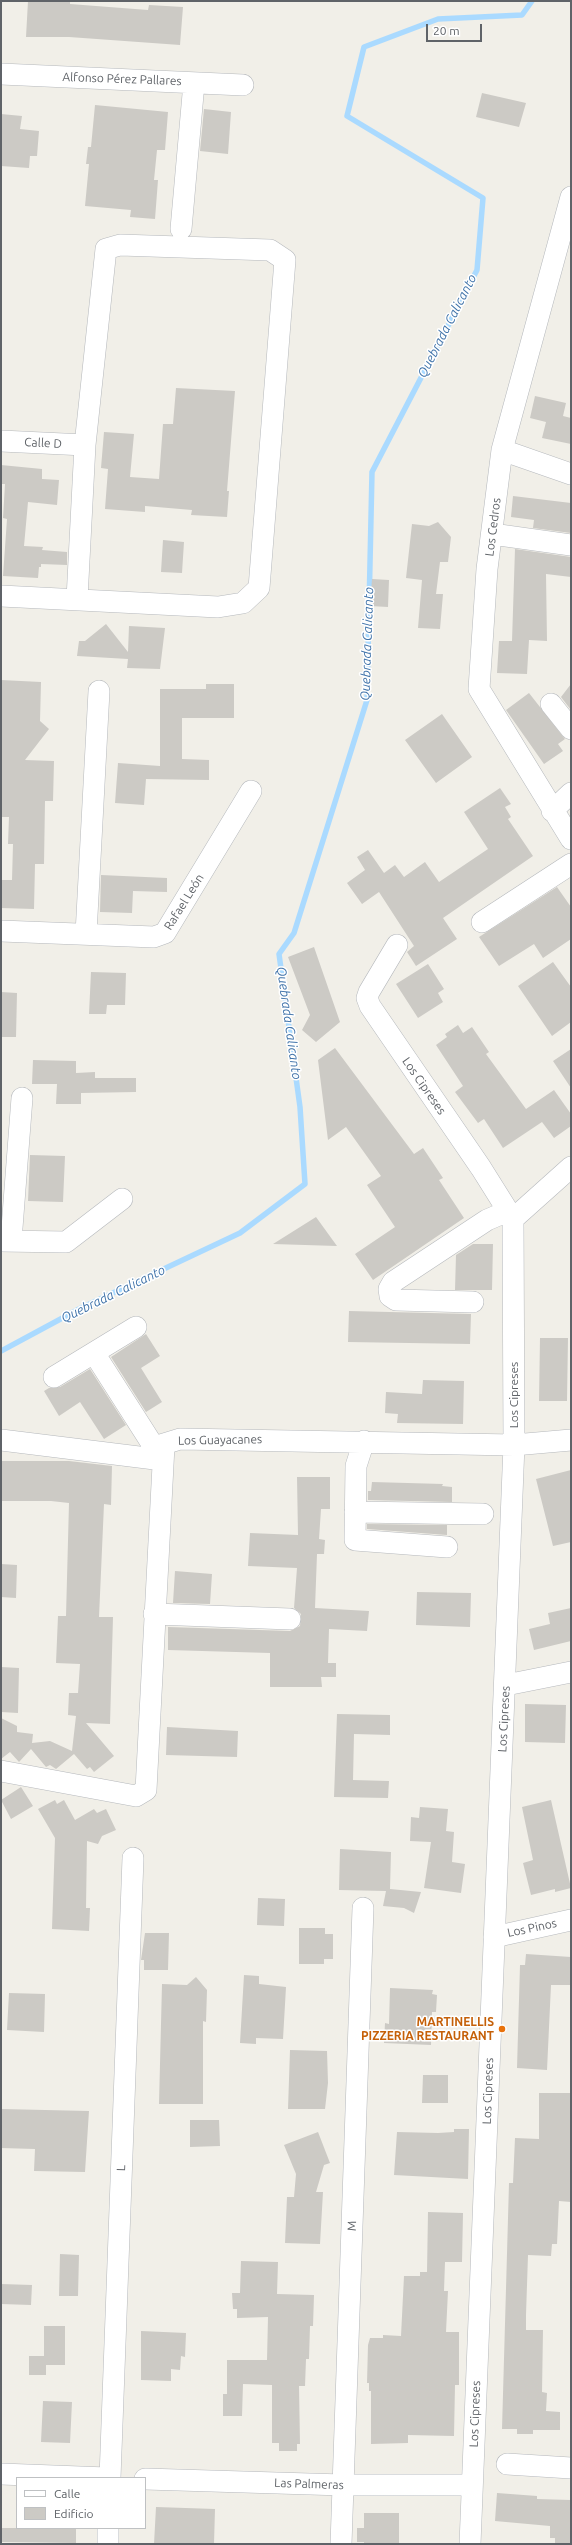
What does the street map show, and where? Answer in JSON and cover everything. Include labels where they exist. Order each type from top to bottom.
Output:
[{"type":"street","name":"Alfonso Pérez Pallares","points":[[1,74],[243,85]]},
{"type":"street","points":[[181,229],[194,82]]},
{"type":"street","name":"Los Cedros","points":[[571,197],[502,450],[492,534],[480,691],[552,811],[571,839]]},
{"type":"street","points":[[1,596],[218,607],[243,602],[259,588],[285,260],[270,250],[120,245],[106,249],[85,445],[77,599]]},
{"type":"street","name":"Calle D","points":[[1,441],[85,445]]},
{"type":"street","points":[[502,450],[571,474]]},
{"type":"street","points":[[492,534],[571,545]]},
{"type":"street","points":[[86,934],[99,691]]},
{"type":"street","points":[[551,704],[571,729]]},
{"type":"street","name":"Rafael León","points":[[1,931],[154,937],[165,933],[252,791]]},
{"type":"street","points":[[552,811],[571,793]]},
{"type":"street","points":[[482,922],[571,864]]},
{"type":"street","name":"Los Cipreses","points":[[396,945],[369,992],[367,998],[370,1006],[510,1215],[514,1445],[506,1685],[494,1936],[470,2544]]},
{"type":"street","points":[[22,1098],[6,1241],[66,1242],[122,1199]]},
{"type":"street","points":[[473,1302],[396,1300],[390,1296],[389,1289],[393,1282],[486,1220],[510,1215],[571,1167]]},
{"type":"street","points":[[54,1377],[136,1327]]},
{"type":"street","points":[[1,1771],[136,1796],[145,1792],[154,1614],[158,1453],[94,1353]]},
{"type":"street","name":"Los Guayacanes","points":[[158,1453],[180,1439],[364,1441],[514,1445],[571,1440]]},
{"type":"street","points":[[1,1440],[158,1453]]},
{"type":"street","points":[[364,1441],[356,1466],[354,1536],[359,1542],[447,1547]]},
{"type":"street","points":[[355,1512],[483,1514]]},
{"type":"street","points":[[154,1614],[290,1619]]},
{"type":"street","points":[[506,1685],[571,1672]]},
{"type":"street","name":"L","points":[[110,2477],[133,1858]]},
{"type":"street","name":"M","points":[[341,2544],[363,1908]]},
{"type":"street","name":"Los Pinos","points":[[494,1936],[571,1920]]},
{"type":"street","points":[[507,2464],[571,2468]]},
{"type":"street","points":[[1,2474],[80,2477]]},
{"type":"street","name":"Las Palmeras","points":[[146,2479],[343,2485],[472,2485]]},
{"type":"street","points":[[108,2529],[108,2544]]},
{"type":"building","points":[[28,1],[70,1],[70,4],[148,10],[149,5],[183,7],[180,45],[69,37],[26,37]]},
{"type":"building","points":[[482,93],[526,103],[519,127],[476,117]]},
{"type":"building","points":[[95,105],[168,112],[165,150],[157,150],[154,180],[158,180],[155,219],[130,217],[131,210],[85,206],[89,164],[86,164],[88,147],[91,147]]},
{"type":"building","points":[[204,109],[231,112],[228,154],[200,151]]},
{"type":"building","points":[[1,114],[22,116],[20,129],[39,131],[37,156],[30,156],[29,168],[1,166]]},
{"type":"building","points":[[176,388],[235,391],[227,491],[229,491],[227,517],[191,515],[192,510],[145,506],[145,512],[105,509],[108,469],[101,468],[104,432],[134,434],[130,477],[159,479],[163,424],[173,424]]},
{"type":"building","points":[[535,396],[566,403],[563,416],[571,418],[571,444],[542,438],[546,422],[530,418]]},
{"type":"building","points":[[1,465],[42,469],[42,479],[59,480],[57,505],[28,502],[24,546],[43,547],[42,550],[67,552],[67,565],[41,564],[41,567],[39,567],[38,578],[3,576],[7,519],[3,518],[5,484],[1,484]]},
{"type":"building","points":[[513,496],[571,503],[571,533],[533,528],[534,520],[511,517]]},
{"type":"building","points":[[438,522],[451,537],[448,562],[440,562],[436,594],[443,594],[440,629],[418,628],[422,580],[406,578],[412,524],[429,526]]},
{"type":"building","points":[[163,540],[184,542],[182,573],[161,572]]},
{"type":"building","points":[[515,549],[571,557],[571,577],[546,574],[547,641],[529,640],[527,674],[497,673],[499,641],[512,641]]},
{"type":"building","points":[[372,579],[389,580],[388,607],[370,606]]},
{"type":"building","points":[[106,624],[128,652],[129,626],[165,628],[160,669],[127,668],[128,659],[77,656],[79,641],[85,641]]},
{"type":"building","points":[[1,680],[41,682],[40,721],[49,729],[25,760],[54,761],[53,801],[45,801],[44,864],[35,864],[34,909],[1,908],[2,880],[12,880],[13,844],[8,844],[9,817],[1,817]]},
{"type":"building","points":[[206,684],[234,684],[234,718],[182,718],[182,759],[209,760],[209,780],[146,779],[144,805],[115,803],[118,763],[160,766],[160,689],[206,689]]},
{"type":"building","points":[[571,684],[571,710],[561,697]]},
{"type":"building","points":[[529,693],[565,739],[558,744],[563,751],[544,764],[506,710]]},
{"type":"building","points":[[442,714],[472,757],[436,783],[405,740]]},
{"type":"building","points":[[500,788],[511,804],[505,807],[511,817],[508,819],[533,856],[443,918],[457,939],[416,966],[407,952],[414,946],[379,892],[362,904],[347,883],[365,870],[357,857],[368,850],[384,873],[395,865],[404,877],[425,862],[439,882],[488,849],[464,812]]},
{"type":"building","points":[[101,875],[167,878],[167,892],[133,891],[132,913],[100,912]]},
{"type":"building","points":[[557,887],[571,907],[571,939],[543,958],[534,944],[499,966],[479,937]]},
{"type":"building","points":[[314,947],[340,1022],[316,1042],[302,1030],[310,1015],[288,957]]},
{"type":"building","points":[[553,962],[571,987],[571,1022],[552,1036],[518,986]]},
{"type":"building","points":[[428,964],[444,989],[438,993],[443,1002],[418,1018],[396,984]]},
{"type":"building","points":[[91,972],[126,973],[125,1005],[107,1005],[106,1014],[89,1014]]},
{"type":"building","points":[[1,992],[17,993],[16,1037],[1,1037]]},
{"type":"building","points":[[458,1025],[463,1033],[472,1027],[489,1052],[486,1054],[526,1109],[554,1090],[571,1114],[571,1126],[554,1138],[542,1122],[503,1148],[484,1119],[478,1123],[455,1092],[463,1086],[436,1045],[447,1037],[445,1034]]},
{"type":"building","points":[[335,1048],[414,1154],[423,1148],[443,1178],[439,1180],[464,1218],[373,1280],[355,1254],[395,1227],[367,1185],[381,1176],[346,1127],[328,1140],[318,1060]]},
{"type":"building","points":[[571,1049],[571,1088],[553,1061]]},
{"type":"building","points":[[33,1060],[76,1061],[76,1073],[95,1072],[95,1078],[136,1078],[136,1092],[81,1093],[81,1104],[56,1104],[57,1084],[32,1084]]},
{"type":"building","points":[[30,1155],[65,1156],[63,1202],[28,1201]]},
{"type":"building","points":[[316,1217],[337,1246],[273,1244]]},
{"type":"building","points":[[473,1244],[493,1244],[492,1290],[455,1290],[456,1255]]},
{"type":"building","points":[[349,1311],[471,1314],[470,1344],[348,1342]]},
{"type":"building","points":[[146,1334],[160,1356],[141,1368],[162,1402],[146,1412],[111,1357]]},
{"type":"building","points":[[540,1338],[568,1338],[567,1401],[539,1401]]},
{"type":"building","points":[[90,1369],[126,1425],[104,1439],[80,1402],[59,1416],[44,1391],[49,1388],[60,1387]]},
{"type":"building","points":[[423,1380],[464,1381],[463,1424],[397,1423],[398,1414],[385,1413],[386,1392],[422,1394]]},
{"type":"building","points":[[1,1461],[69,1461],[112,1466],[111,1505],[104,1504],[99,1617],[113,1617],[110,1724],[86,1723],[114,1756],[94,1772],[90,1767],[87,1769],[74,1754],[56,1769],[50,1765],[46,1767],[31,1749],[19,1762],[10,1752],[1,1759],[1,1718],[17,1726],[17,1732],[33,1734],[32,1743],[50,1741],[72,1751],[76,1716],[68,1715],[69,1693],[78,1693],[80,1664],[56,1663],[58,1616],[66,1616],[69,1503],[51,1501],[1,1501]]},
{"type":"building","points":[[571,1470],[571,1542],[553,1546],[536,1479]]},
{"type":"building","points":[[297,1477],[330,1477],[330,1509],[321,1509],[319,1539],[325,1540],[324,1554],[317,1554],[315,1608],[369,1611],[367,1631],[329,1629],[328,1663],[336,1663],[336,1677],[321,1677],[322,1687],[270,1687],[270,1653],[168,1650],[168,1627],[290,1631],[300,1626],[301,1614],[294,1608],[297,1568],[248,1566],[250,1533],[298,1535]]},
{"type":"building","points":[[372,1482],[443,1484],[442,1486],[452,1487],[452,1502],[368,1500],[368,1491],[371,1491]]},
{"type":"building","points":[[367,1524],[447,1525],[447,1535],[367,1529]]},
{"type":"building","points":[[1,1564],[17,1565],[16,1598],[1,1597]]},
{"type":"building","points":[[175,1571],[212,1574],[210,1604],[173,1603]]},
{"type":"building","points":[[417,1592],[471,1593],[470,1627],[416,1625]]},
{"type":"building","points":[[571,1608],[571,1641],[534,1650],[529,1629],[550,1624],[548,1613]]},
{"type":"building","points":[[1,1667],[19,1668],[18,1713],[1,1712]]},
{"type":"building","points":[[525,1704],[566,1705],[565,1743],[525,1742]]},
{"type":"building","points":[[337,1714],[390,1715],[390,1735],[354,1734],[353,1780],[389,1781],[388,1798],[334,1797]]},
{"type":"building","points":[[167,1727],[238,1731],[237,1757],[166,1755]]},
{"type":"building","points":[[21,1787],[33,1806],[11,1819],[1,1800]]},
{"type":"building","points":[[55,1800],[57,1804],[64,1800],[75,1820],[94,1809],[97,1813],[106,1809],[116,1830],[102,1836],[98,1844],[87,1841],[86,1908],[90,1908],[89,1931],[52,1929],[55,1838],[38,1809]]},
{"type":"building","points":[[551,1800],[571,1888],[555,1892],[555,1889],[531,1895],[523,1863],[533,1860],[522,1807]]},
{"type":"building","points":[[420,1807],[448,1809],[446,1831],[454,1832],[452,1862],[465,1864],[461,1893],[424,1888],[431,1842],[410,1841],[411,1817],[419,1818]]},
{"type":"building","points":[[340,1849],[391,1852],[390,1889],[421,1892],[414,1913],[404,1908],[383,1906],[386,1891],[339,1890]]},
{"type":"building","points":[[258,1898],[285,1899],[284,1926],[257,1925]]},
{"type":"building","points":[[299,1928],[325,1928],[325,1934],[333,1934],[333,1959],[324,1959],[324,1964],[299,1964]]},
{"type":"building","points":[[145,1933],[169,1933],[168,1970],[144,1970],[144,1960],[141,1960]]},
{"type":"building","points":[[526,1954],[571,1957],[571,1985],[551,1985],[547,2070],[517,2068],[520,1965],[525,1965]]},
{"type":"building","points":[[244,1975],[259,1976],[259,1984],[286,1987],[283,2039],[256,2038],[256,2044],[240,2043]]},
{"type":"building","points":[[196,1977],[207,1990],[206,2022],[203,2021],[203,2104],[159,2104],[162,1984],[187,1985]]},
{"type":"building","points":[[390,1988],[433,1990],[432,1994],[437,1995],[436,2012],[432,2012],[431,2045],[384,2043],[385,2023],[389,2024]]},
{"type":"building","points":[[9,1993],[45,1994],[44,2032],[7,2030]]},
{"type":"building","points":[[290,2050],[327,2051],[328,2083],[325,2109],[288,2109]]},
{"type":"building","points":[[423,2075],[448,2075],[448,2103],[422,2103]]},
{"type":"building","points":[[539,2093],[571,2093],[571,2202],[559,2201],[557,2244],[552,2244],[551,2256],[528,2255],[526,2315],[526,2330],[543,2330],[542,2392],[547,2393],[546,2411],[560,2412],[560,2430],[533,2430],[533,2434],[517,2434],[517,2429],[502,2429],[509,2183],[513,2183],[515,2138],[539,2139]]},
{"type":"building","points":[[1,2109],[89,2111],[85,2172],[34,2171],[35,2149],[1,2148]]},
{"type":"building","points":[[190,2120],[219,2120],[220,2146],[190,2147]]},
{"type":"building","points":[[454,2129],[469,2129],[468,2179],[394,2175],[397,2132],[438,2133],[454,2132]]},
{"type":"building","points":[[318,2132],[330,2163],[324,2165],[316,2192],[323,2192],[320,2244],[285,2243],[287,2197],[294,2197],[296,2174],[284,2145]]},
{"type":"building","points":[[428,2212],[463,2213],[462,2262],[445,2262],[444,2291],[448,2291],[446,2332],[459,2332],[459,2385],[455,2385],[454,2436],[408,2435],[408,2443],[371,2444],[371,2391],[369,2391],[369,2383],[367,2383],[368,2345],[370,2338],[383,2338],[383,2335],[401,2336],[404,2276],[420,2276],[420,2272],[427,2272]]},
{"type":"building","points":[[60,2254],[79,2255],[78,2296],[59,2296]]},
{"type":"building","points":[[241,2261],[278,2262],[277,2294],[314,2295],[313,2326],[310,2326],[309,2359],[306,2359],[305,2386],[299,2386],[300,2444],[297,2444],[297,2451],[279,2451],[279,2443],[272,2443],[272,2385],[243,2384],[242,2416],[223,2416],[223,2394],[227,2394],[227,2360],[267,2360],[268,2317],[237,2318],[237,2309],[233,2309],[232,2293],[240,2293]]},
{"type":"building","points":[[1,2284],[32,2285],[31,2305],[1,2304]]},
{"type":"building","points":[[44,2326],[65,2326],[65,2365],[46,2365],[46,2375],[29,2375],[29,2356],[44,2356]]},
{"type":"building","points":[[141,2331],[186,2333],[185,2357],[181,2356],[180,2370],[171,2369],[171,2381],[141,2380]]},
{"type":"building","points":[[43,2401],[72,2402],[70,2443],[41,2442]]},
{"type":"building","points":[[497,2493],[537,2496],[537,2499],[571,2500],[571,2544],[555,2544],[555,2538],[550,2538],[550,2526],[495,2521]]},
{"type":"building","points":[[156,2507],[215,2509],[214,2544],[154,2544]]},
{"type":"building","points":[[364,2513],[399,2513],[399,2544],[364,2544],[364,2542],[357,2542],[357,2528],[364,2528]]},
{"type":"building","points":[[1,2528],[76,2529],[76,2543],[1,2542]]},
{"type":"waterway","name":"Quebrada Calicanto","points":[[1,1351],[81,1308],[240,1233],[305,1184],[300,1107],[279,954],[294,933],[367,700],[372,472],[477,270],[483,198],[347,116],[364,47],[438,19],[522,15],[532,1]]},
{"type":"place","name":"MARTINELLIS PIZZERIA RESTAURANT","points":[[502,2029]]}]
